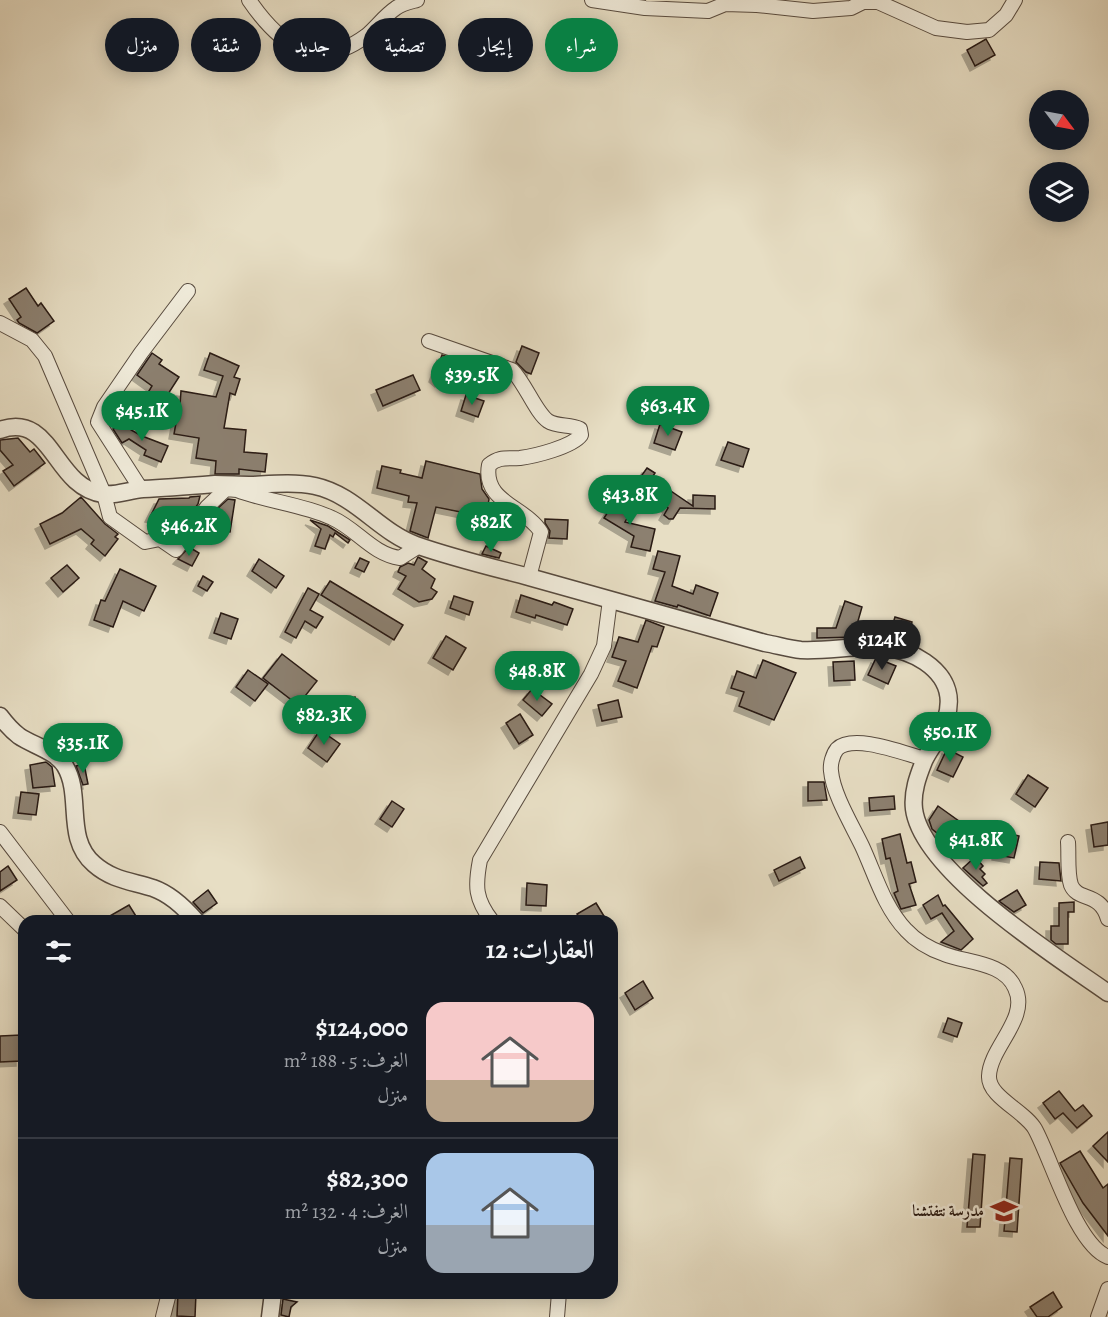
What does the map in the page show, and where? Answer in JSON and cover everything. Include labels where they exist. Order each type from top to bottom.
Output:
[{"type":"street","points":[[249,0],[275,32],[288,43],[304,51],[320,55],[344,50],[367,36],[396,7],[417,0]]},
{"type":"street","points":[[592,0],[645,8],[708,12],[725,4],[762,3],[813,11],[851,8],[863,2],[878,2],[936,28],[967,32],[989,30],[1006,15],[1015,0]]},
{"type":"street","points":[[141,489],[98,422],[104,407],[141,353],[188,291]]},
{"type":"street","points":[[0,322],[32,340],[45,356],[104,494],[110,517],[145,542],[160,539],[176,550],[207,507],[226,489],[237,490],[334,519],[369,544],[392,556],[400,558],[419,546]]},
{"type":"street","points":[[429,341],[512,370],[520,378],[541,415],[547,421],[580,429],[579,438],[563,446],[519,458],[497,458],[489,465],[487,474],[490,485],[512,508],[532,521],[541,532],[529,577]]},
{"type":"street","points":[[0,430],[23,426],[34,431],[46,442],[72,480],[90,490],[104,494],[216,484],[280,483],[317,487],[356,505],[405,541],[457,558],[799,650],[885,646],[900,650],[925,662],[942,678],[949,695],[949,712],[939,737],[925,759],[914,789],[914,808],[918,825],[941,860],[988,907],[1108,993]]},
{"type":"street","points":[[488,915],[480,903],[475,883],[480,860],[591,675],[604,646],[610,600]]},
{"type":"street","points":[[0,716],[10,729],[64,764],[70,779],[76,833],[82,851],[92,863],[106,874],[168,895],[190,915]]},
{"type":"street","points":[[925,759],[860,743],[837,749],[832,760],[831,771],[842,804],[880,887],[894,914],[906,930],[924,945],[944,954],[998,970],[1006,975],[1015,986],[1018,994],[1016,1012],[992,1065],[989,1075],[990,1085],[997,1094],[1031,1122],[1082,1230],[1095,1249],[1108,1257]]},
{"type":"street","points":[[0,832],[63,915]]},
{"type":"street","points":[[1068,842],[1071,884],[1079,894],[1097,900],[1106,911],[1108,919]]},
{"type":"street","points":[[0,906],[18,923]]},
{"type":"street","points":[[1098,1317],[1108,1289]]},
{"type":"street","points":[[163,1317],[168,1299]]},
{"type":"street","points":[[270,1317],[272,1299]]},
{"type":"street","points":[[557,1317],[558,1299]]},
{"type":"building","points":[[986,39],[995,55],[975,66],[967,50]]},
{"type":"building","points":[[26,288],[38,306],[41,303],[54,321],[37,333],[19,323],[17,320],[21,317],[9,299]]},
{"type":"building","points":[[522,346],[539,353],[531,374],[516,362]]},
{"type":"building","points":[[152,353],[162,360],[159,364],[179,377],[159,408],[144,399],[152,386],[137,375]]},
{"type":"building","points":[[210,353],[239,366],[234,377],[240,379],[235,395],[230,393],[224,428],[246,430],[244,452],[267,454],[265,472],[239,469],[239,474],[215,474],[216,461],[196,458],[199,438],[174,434],[177,417],[179,418],[181,391],[216,397],[223,376],[204,370]]},
{"type":"building","points":[[442,355],[486,371],[483,381],[449,371],[440,382],[434,377]]},
{"type":"building","points":[[413,375],[420,390],[383,406],[376,390]]},
{"type":"building","points":[[466,395],[484,401],[478,417],[461,411]]},
{"type":"building","points":[[126,421],[131,430],[168,446],[161,462],[144,455],[146,450],[129,439],[122,443],[113,429]]},
{"type":"building","points":[[660,424],[682,432],[675,450],[654,443]]},
{"type":"building","points":[[18,438],[30,452],[34,449],[45,463],[14,486],[3,471],[13,465],[0,450],[0,440]]},
{"type":"building","points":[[728,442],[749,449],[743,467],[721,460]]},
{"type":"building","points":[[426,461],[480,474],[482,489],[489,499],[486,517],[436,507],[428,538],[410,531],[417,503],[408,502],[409,496],[377,488],[382,466],[422,478]]},
{"type":"building","points":[[647,468],[655,473],[653,476],[667,485],[665,487],[693,506],[693,495],[715,496],[715,509],[680,508],[673,519],[669,519],[664,515],[668,508],[649,493],[651,491],[637,482]]},
{"type":"building","points":[[200,496],[198,504],[183,525],[150,517],[159,499]]},
{"type":"building","points":[[81,497],[105,524],[118,534],[115,537],[118,539],[105,556],[91,544],[94,540],[81,529],[50,544],[40,524],[62,513]]},
{"type":"building","points":[[617,498],[633,508],[625,522],[655,529],[650,551],[631,547],[634,536],[604,518]]},
{"type":"building","points":[[228,499],[235,500],[230,532],[213,530],[216,510]]},
{"type":"building","points":[[545,519],[568,520],[567,539],[549,538],[550,531]]},
{"type":"building","points":[[310,520],[328,526],[350,540],[348,543],[335,533],[333,537],[330,535],[325,549],[315,546],[321,529]]},
{"type":"building","points":[[486,546],[501,553],[499,558],[482,554]]},
{"type":"building","points":[[189,547],[199,553],[192,566],[178,559]]},
{"type":"building","points":[[658,551],[680,556],[672,586],[693,594],[696,585],[718,593],[710,616],[678,605],[677,607],[655,601],[665,572],[653,569]]},
{"type":"building","points":[[418,557],[427,562],[422,569],[435,579],[431,588],[437,592],[432,599],[419,602],[398,589],[406,576],[398,572],[400,567],[408,563],[414,565]]},
{"type":"building","points":[[360,558],[369,562],[364,572],[355,568]]},
{"type":"building","points":[[259,559],[284,576],[276,588],[252,571]]},
{"type":"building","points":[[67,565],[79,578],[63,592],[51,578]]},
{"type":"building","points":[[120,569],[156,586],[144,611],[123,601],[113,627],[94,620],[101,600],[105,601]]},
{"type":"building","points":[[203,576],[213,582],[207,591],[198,586]]},
{"type":"building","points":[[330,581],[403,625],[394,640],[321,595]]},
{"type":"building","points":[[308,588],[319,594],[310,610],[323,617],[316,628],[305,621],[296,638],[285,632]]},
{"type":"building","points":[[521,595],[552,605],[554,602],[573,609],[567,625],[536,615],[535,618],[516,612]]},
{"type":"building","points":[[454,596],[473,602],[469,615],[450,608]]},
{"type":"building","points":[[845,601],[862,607],[856,637],[817,638],[817,628],[836,628]]},
{"type":"building","points":[[221,613],[238,619],[231,639],[214,633]]},
{"type":"building","points":[[895,617],[912,622],[907,638],[890,633]]},
{"type":"building","points":[[646,620],[664,627],[657,647],[652,646],[637,688],[618,681],[626,661],[612,657],[619,637],[638,642]]},
{"type":"building","points":[[446,636],[466,648],[453,670],[433,658]]},
{"type":"building","points":[[282,654],[317,681],[298,705],[263,678]]},
{"type":"building","points":[[876,658],[896,666],[888,684],[868,675]]},
{"type":"building","points":[[763,660],[796,673],[774,720],[739,706],[744,692],[731,688],[737,671],[756,678]]},
{"type":"building","points":[[854,661],[855,680],[834,681],[833,662]]},
{"type":"building","points":[[248,670],[268,684],[255,701],[236,687]]},
{"type":"building","points":[[532,689],[552,704],[542,716],[523,700]]},
{"type":"building","points":[[355,697],[360,712],[332,723],[326,707]]},
{"type":"building","points":[[618,700],[622,717],[602,721],[598,705]]},
{"type":"building","points":[[520,714],[533,735],[519,744],[506,723]]},
{"type":"building","points":[[320,730],[340,744],[327,762],[308,748]]},
{"type":"building","points":[[947,749],[963,757],[953,777],[937,770]]},
{"type":"building","points":[[46,762],[52,767],[55,786],[33,788],[30,765]]},
{"type":"building","points":[[84,764],[88,784],[83,785],[76,766]]},
{"type":"building","points":[[1028,775],[1048,788],[1035,807],[1016,794]]},
{"type":"building","points":[[808,782],[824,782],[827,800],[808,801]]},
{"type":"building","points":[[21,792],[39,794],[36,815],[18,813]]},
{"type":"building","points":[[894,796],[895,809],[870,811],[869,798]]},
{"type":"building","points":[[392,801],[404,809],[392,827],[380,819]]},
{"type":"building","points":[[938,806],[970,829],[958,846],[952,845],[932,829],[929,820]]},
{"type":"building","points":[[1108,822],[1108,845],[1094,847],[1091,825]]},
{"type":"building","points":[[1002,832],[1019,836],[1014,858],[997,855]]},
{"type":"building","points":[[900,834],[907,863],[911,862],[916,882],[909,884],[916,905],[901,909],[894,893],[898,891],[890,858],[886,859],[882,839]]},
{"type":"building","points":[[800,857],[805,868],[779,881],[774,870]]},
{"type":"building","points":[[975,857],[983,866],[980,869],[985,874],[982,877],[987,883],[983,886],[963,868]]},
{"type":"building","points":[[1040,862],[1059,863],[1061,881],[1039,879]]},
{"type":"building","points":[[8,866],[17,880],[0,891],[0,872]]},
{"type":"building","points":[[527,883],[547,885],[546,906],[526,905]]},
{"type":"building","points":[[208,890],[217,903],[203,913],[193,902]]},
{"type":"building","points":[[1017,890],[1026,905],[1014,912],[999,901]]},
{"type":"building","points":[[938,895],[943,906],[945,905],[973,939],[961,950],[941,942],[954,931],[942,913],[931,919],[923,905]]},
{"type":"building","points":[[1074,902],[1074,912],[1068,912],[1068,944],[1056,944],[1051,940],[1051,926],[1059,926],[1059,903]]},
{"type":"building","points":[[596,903],[603,915],[578,915]]},
{"type":"building","points":[[129,905],[135,915],[112,915]]},
{"type":"building","points":[[643,981],[653,998],[635,1010],[625,993]]},
{"type":"building","points":[[948,1018],[962,1023],[957,1037],[943,1032]]},
{"type":"building","points":[[18,1035],[18,1061],[0,1062],[0,1036]]},
{"type":"building","points":[[1059,1091],[1075,1111],[1083,1105],[1092,1116],[1077,1128],[1063,1113],[1055,1119],[1043,1103]]},
{"type":"building","points":[[1108,1132],[1108,1162],[1093,1146]]},
{"type":"building","points":[[1080,1151],[1103,1188],[1108,1184],[1108,1236],[1083,1203],[1060,1163]]},
{"type":"building","points":[[973,1154],[985,1155],[980,1227],[967,1227]]},
{"type":"building","points":[[1010,1158],[1022,1159],[1017,1232],[1004,1231]]},
{"type":"building","points":[[1053,1292],[1062,1307],[1048,1317],[1037,1317],[1030,1307]]},
{"type":"building","points":[[178,1299],[196,1299],[195,1317],[177,1316]]},
{"type":"building","points":[[283,1299],[297,1302],[291,1307],[289,1317],[281,1315]]},
{"type":"place","name":"مدرسة نتفتشنا","points":[[1004,1211]]}]
